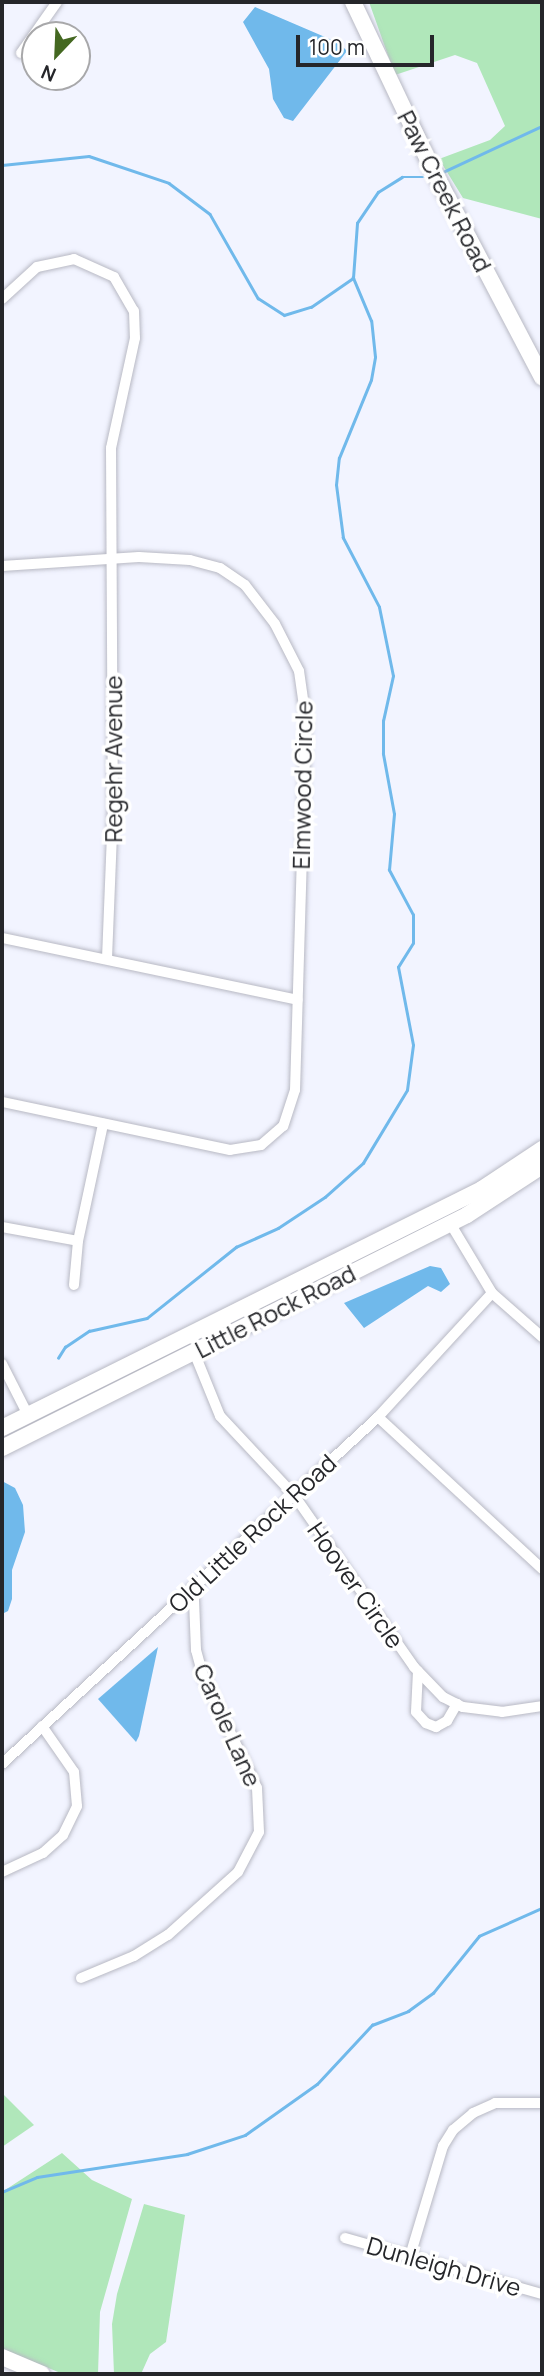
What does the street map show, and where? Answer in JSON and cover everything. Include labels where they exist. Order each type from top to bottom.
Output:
[{"type":"main road","name":"Paw Creek Road","points":[[352,2],[444,192],[542,377]]},
{"type":"main road","name":"Little Rock Road","points":[[2,1428],[482,1189],[542,1149]]},
{"type":"main road","name":"Little Rock Road","points":[[2,1448],[450,1223],[514,1188],[542,1166]]},
{"type":"main road","points":[[2,2357],[42,2374]]},
{"type":"street","points":[[44,21],[57,2]]},
{"type":"street","name":"Regehr Avenue","points":[[2,299],[37,267],[62,259],[103,269],[130,298],[135,338],[111,448],[113,822],[107,959]]},
{"type":"street","name":"Elmwood Circle","points":[[2,566],[113,558],[190,560],[232,574],[266,609],[299,671],[306,720],[294,1102],[283,1126],[267,1141],[230,1150],[2,1102]]},
{"type":"street","points":[[2,938],[298,1000]]},
{"type":"street","points":[[74,1285],[78,1241],[103,1124]]},
{"type":"street","points":[[450,1223],[492,1293],[542,1337]]},
{"type":"street","points":[[2,1227],[78,1241]]},
{"type":"street","name":"Old Little Rock Road","points":[[2,1764],[378,1417],[492,1293]]},
{"type":"street","name":"Hoover Circle","points":[[194,1352],[220,1416],[294,1495],[418,1671],[443,1697],[457,1704],[502,1712],[542,1706]]},
{"type":"street","points":[[2,1364],[28,1415]]},
{"type":"street","points":[[378,1417],[542,1569]]},
{"type":"street","name":"Carole Lane","points":[[81,1978],[134,1956],[178,1927],[238,1872],[259,1832],[257,1788],[203,1676],[196,1650],[194,1600],[189,1592]]},
{"type":"street","points":[[418,1671],[416,1712],[426,1723],[436,1727],[447,1721],[457,1704]]},
{"type":"street","points":[[2,1872],[43,1853],[63,1835],[77,1805],[74,1772],[42,1726]]},
{"type":"street","points":[[410,2256],[443,2146],[453,2130],[473,2113],[495,2103],[542,2103]]},
{"type":"street","name":"Dunleigh Drive","points":[[345,2238],[542,2294]]},
{"type":"green space","points":[[369,2],[542,2],[542,219],[463,198],[439,159],[490,140],[505,126],[477,63],[455,55],[395,75]]},
{"type":"green space","points":[[2,2093],[34,2125],[2,2147]]},
{"type":"green space","points":[[62,2153],[92,2180],[132,2199],[100,2312],[98,2374],[63,2374],[2,2349],[2,2192]]},
{"type":"green space","points":[[144,2204],[185,2215],[166,2342],[150,2354],[141,2374],[114,2374],[112,2324],[117,2294]]},
{"type":"water","points":[[255,7],[339,43],[347,51],[293,121],[284,118],[273,99],[269,69],[243,22]]},
{"type":"water","points":[[430,1266],[441,1268],[450,1284],[441,1292],[428,1286],[364,1328],[344,1303]]},
{"type":"water","points":[[2,1481],[15,1488],[23,1505],[25,1532],[12,1570],[12,1599],[8,1611],[2,1614]]},
{"type":"water","points":[[158,1647],[139,1736],[136,1742],[98,1699]]},
{"type":"waterway","points":[[441,173],[542,126]]},
{"type":"waterway","points":[[2,165],[89,156],[169,183],[210,214],[258,298],[284,315],[311,307],[353,278]]},
{"type":"waterway","points":[[58,1358],[65,1347],[89,1331],[147,1318],[236,1247],[278,1228],[325,1197],[363,1163],[407,1090],[413,1045],[398,967],[413,943],[413,915],[389,870],[394,814],[383,754],[383,721],[393,676],[379,607],[343,538],[336,485],[339,458],[371,380],[375,357],[371,321],[353,278],[357,223],[378,192],[402,177],[432,177]]},
{"type":"waterway","points":[[2,2192],[37,2177],[187,2154],[245,2135],[317,2084],[372,2025],[408,2011],[433,1993],[479,1936],[542,1908]]}]
